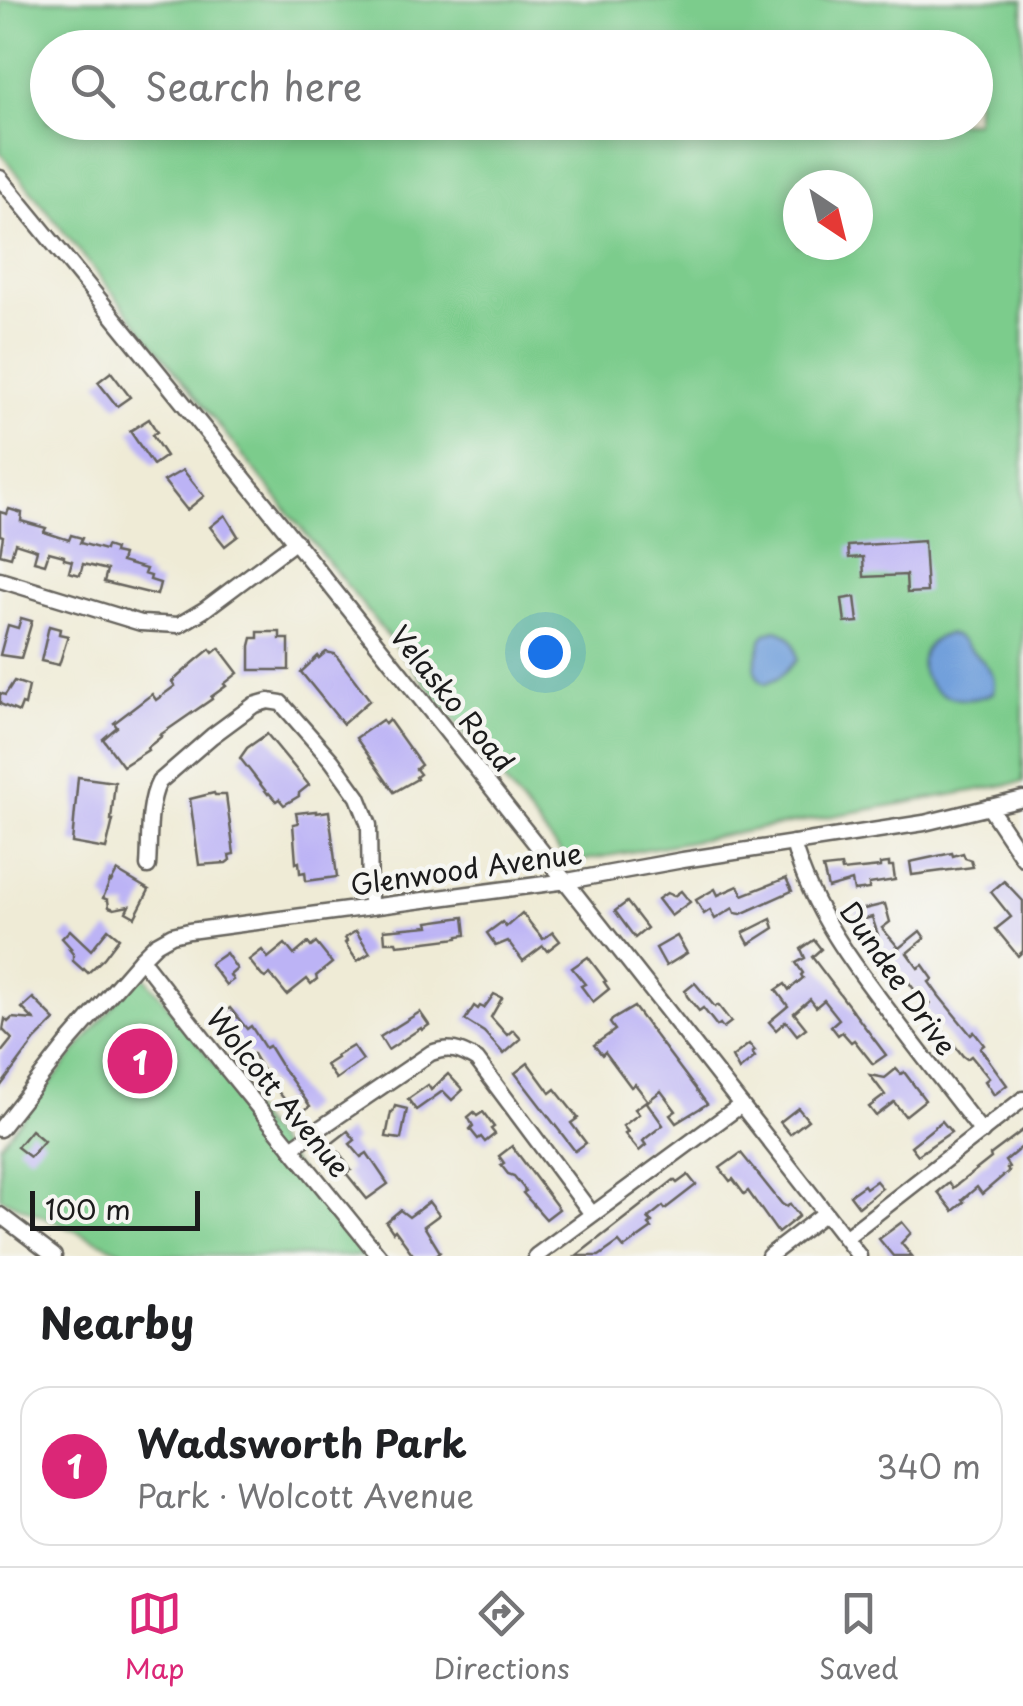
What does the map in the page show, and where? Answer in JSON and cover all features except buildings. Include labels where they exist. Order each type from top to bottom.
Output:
[{"type":"street","name":"Velasko Road","points":[[0,178],[567,881],[858,1256]]},
{"type":"street","points":[[0,580],[142,623],[179,624],[296,542]]},
{"type":"street","points":[[148,866],[152,808],[159,782],[254,704],[268,700],[286,706],[358,797],[369,824],[370,906]]},
{"type":"street","name":"Glenwood Avenue","points":[[0,1129],[141,959],[156,944],[172,936],[567,881],[924,823],[1023,799]]},
{"type":"street","points":[[988,807],[1023,858]]},
{"type":"street","name":"Dundee Drive","points":[[794,843],[810,890],[828,925],[870,987],[982,1132]]},
{"type":"street","name":"Wolcott Avenue","points":[[141,959],[379,1256]]},
{"type":"street","points":[[291,1148],[431,1053],[451,1048],[476,1060],[592,1214]]},
{"type":"street","points":[[845,1238],[1023,1099]]},
{"type":"street","points":[[536,1256],[741,1105]]},
{"type":"street","points":[[769,1256],[826,1214]]},
{"type":"street","points":[[0,1215],[54,1256]]},
{"type":"green space","points":[[0,0],[1023,0],[1023,782],[569,863],[0,152]]},
{"type":"green space","points":[[137,976],[146,978],[367,1256],[132,1256],[0,1198],[0,1145]]},
{"type":"water","points":[[776,630],[792,640],[797,660],[779,678],[765,684],[755,672],[756,663],[762,638]]},
{"type":"water","points":[[947,634],[956,636],[986,665],[994,680],[993,693],[972,699],[953,698],[927,681],[923,655],[931,643]]},
{"type":"place","name":"Wadsworth Park","points":[[140,1061]]}]
